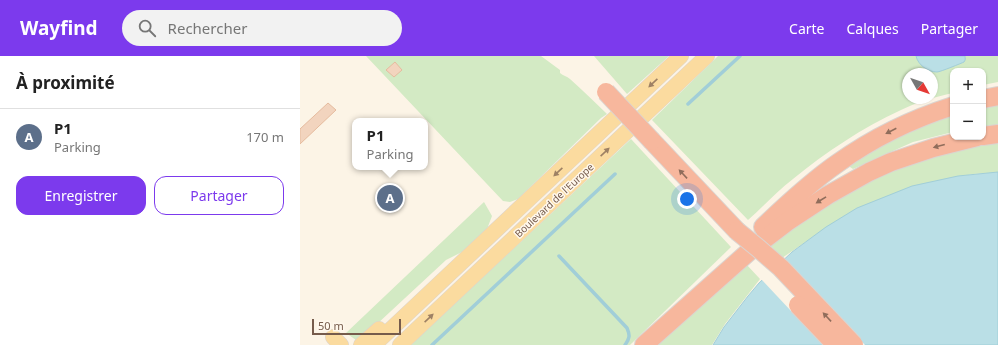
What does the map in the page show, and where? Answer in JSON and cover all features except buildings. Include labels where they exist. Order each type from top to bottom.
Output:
[{"type":"highway","points":[[606,92],[737,231],[781,268],[854,345]]},
{"type":"highway","points":[[986,98],[998,96]]},
{"type":"highway","points":[[644,345],[767,223],[836,163],[899,127],[950,107]]},
{"type":"highway","points":[[986,136],[998,134]]},
{"type":"highway","points":[[644,345],[752,248],[787,222],[828,195],[869,172],[891,162],[932,148],[962,140]]},
{"type":"highway","points":[[737,231],[773,278],[836,345]]},
{"type":"main road","name":"Boulevard de l'Europe","points":[[374,345],[681,56]]},
{"type":"main road","name":"Boulevard de l'Europe","points":[[400,345],[707,56]]},
{"type":"main road","points":[[361,345],[434,278],[472,253]]},
{"type":"green space","points":[[366,56],[541,56],[560,70],[560,73],[570,79],[607,114],[601,118],[518,199],[510,202],[503,201],[428,122],[428,118],[425,118]]},
{"type":"green space","points":[[594,56],[669,56],[627,94]]},
{"type":"green space","points":[[718,56],[998,56],[998,82],[986,84],[986,68],[950,68],[950,94],[938,97],[938,68],[902,68],[902,104],[915,104],[887,117],[831,150],[781,189],[748,220],[652,120]]},
{"type":"green space","points":[[998,101],[998,125],[986,127],[986,103]]},
{"type":"green space","points":[[950,114],[950,133],[913,142],[853,169],[847,165],[903,132]]},
{"type":"green space","points":[[631,139],[731,247],[630,345],[410,345]]},
{"type":"green space","points":[[998,141],[998,173],[973,174],[927,184],[829,226],[782,258],[769,244],[849,190],[901,167],[944,151]]},
{"type":"green space","points":[[484,202],[492,216],[487,229],[466,250],[446,260],[363,337],[356,340],[346,333]]},
{"type":"green space","points":[[746,264],[760,279],[725,324],[712,345],[658,345],[660,342]]},
{"type":"water","points":[[916,56],[965,56],[964,62],[938,72],[938,68],[926,68]]},
{"type":"water","points":[[998,172],[998,345],[713,345],[724,327],[759,283],[792,252],[826,227],[857,208],[912,186],[958,176]]},
{"type":"pier","points":[[783,258],[865,345],[823,345],[761,279]]},
{"type":"waterway","points":[[688,104],[740,56]]},
{"type":"waterway","points":[[432,345],[615,174]]},
{"type":"waterway","points":[[559,256],[627,328],[629,336],[625,345]]},
{"type":"place","name":"P1","points":[[390,198]]}]
